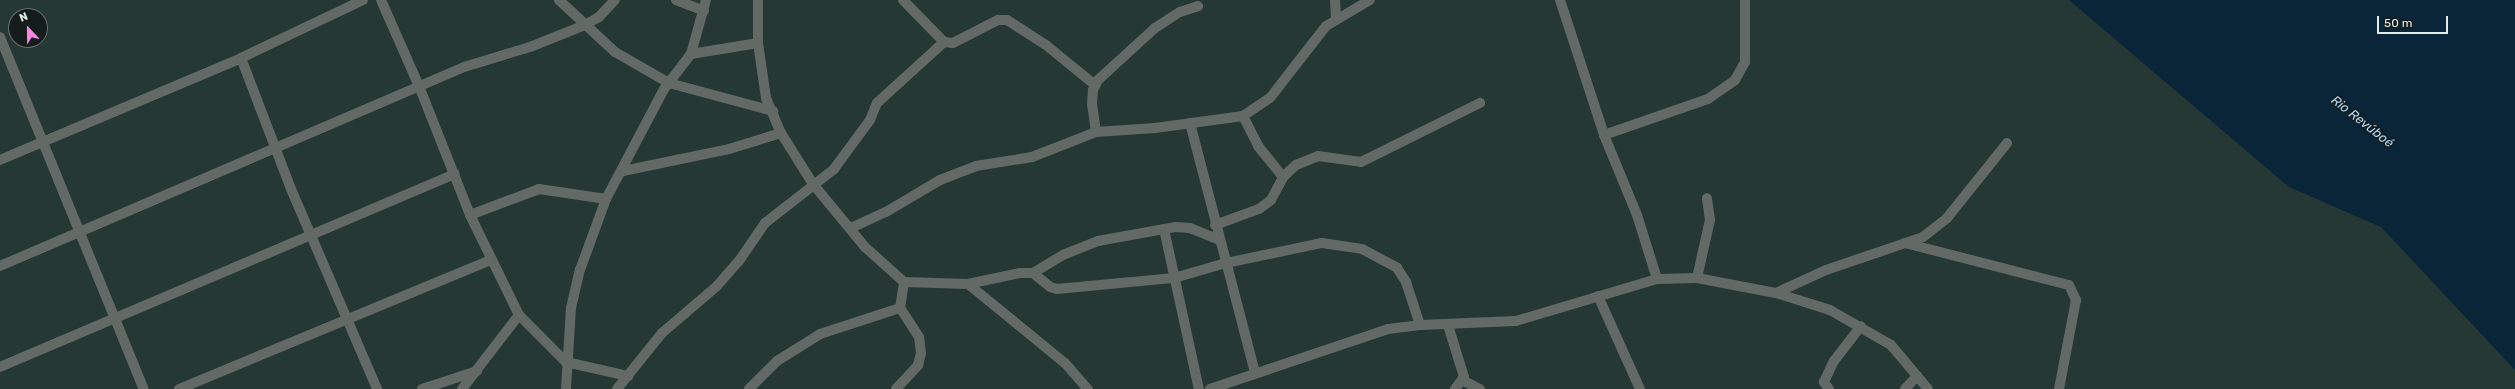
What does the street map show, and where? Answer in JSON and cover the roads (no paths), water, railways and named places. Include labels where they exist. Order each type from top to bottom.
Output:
[{"type":"street","points":[[0,160],[241,58],[363,0]]},
{"type":"street","points":[[381,0],[419,86],[470,215],[490,260],[519,316],[566,362],[628,376]]},
{"type":"street","points":[[559,0],[616,52],[669,83],[773,111]]},
{"type":"street","points":[[0,266],[419,86],[585,25],[599,17],[615,0]]},
{"type":"street","points":[[676,0],[704,11]]},
{"type":"street","points":[[566,389],[566,362],[571,308],[580,270],[606,199],[623,171],[669,83],[691,54],[706,0]]},
{"type":"street","points":[[758,0],[758,43],[761,75],[782,132],[813,184],[851,228],[865,247],[904,282],[968,284],[1002,276],[1033,273],[1063,255],[1098,241],[1164,229],[1190,228],[1219,240]]},
{"type":"street","points":[[902,0],[944,42],[953,43],[998,20],[1007,20],[1046,46],[1095,85]]},
{"type":"street","points":[[1335,0],[1336,20]]},
{"type":"street","points":[[851,228],[958,172],[1032,157],[1096,132],[1190,123],[1243,116],[1270,98],[1320,33],[1336,20],[1370,0]]},
{"type":"street","points":[[1560,0],[1604,135],[1637,215],[1656,279]]},
{"type":"street","points":[[1604,135],[1708,99],[1735,80],[1745,62],[1745,0]]},
{"type":"street","points":[[1096,132],[1092,104],[1095,85],[1155,28],[1180,12],[1198,6]]},
{"type":"street","points":[[0,37],[4,58],[43,142],[113,318],[144,389]]},
{"type":"street","points":[[617,389],[662,333],[717,286],[739,261],[765,222],[834,169],[847,155],[877,103],[944,42]]},
{"type":"street","points":[[691,54],[758,43]]},
{"type":"street","points":[[241,58],[275,148],[346,321],[377,389]]},
{"type":"street","points":[[1215,226],[1259,209],[1271,200],[1283,177],[1296,165],[1318,156],[1362,162],[1480,103]]},
{"type":"street","points":[[1243,116],[1258,146],[1283,177]]},
{"type":"street","points":[[1190,123],[1215,226],[1255,373]]},
{"type":"street","points":[[623,171],[722,151],[782,132]]},
{"type":"street","points":[[1776,293],[1826,270],[1923,237],[1948,218],[2007,143]]},
{"type":"street","points":[[0,366],[312,237],[455,174]]},
{"type":"street","points":[[470,215],[539,189],[606,199]]},
{"type":"street","points":[[1697,278],[1710,220],[1707,198]]},
{"type":"street","points":[[1164,229],[1199,389]]},
{"type":"street","points":[[1033,273],[1050,287],[1057,289],[1174,278],[1226,263],[1306,244],[1322,243],[1362,249],[1397,268],[1406,282],[1420,325]]},
{"type":"street","points":[[1905,243],[2069,285],[2076,300],[2059,389]]},
{"type":"street","points":[[179,389],[490,260]]},
{"type":"street","points":[[1210,389],[1363,336],[1420,325],[1516,321],[1656,279],[1697,278],[1776,293],[1830,310],[1861,326],[1891,345],[1928,389]]},
{"type":"street","points":[[896,389],[918,366],[921,353],[919,337],[900,308],[904,282]]},
{"type":"street","points":[[968,284],[1065,363],[1088,389]]},
{"type":"street","points":[[1598,296],[1640,389]]},
{"type":"street","points":[[748,389],[777,361],[820,334],[900,308]]},
{"type":"street","points":[[462,389],[519,316]]},
{"type":"street","points":[[1448,325],[1464,381],[1480,389]]},
{"type":"street","points":[[1829,389],[1824,382],[1834,360],[1861,326]]},
{"type":"street","points":[[422,389],[477,371]]},
{"type":"street","points":[[1905,389],[1917,376]]},
{"type":"street","points":[[1455,389],[1464,381]]},
{"type":"water","name":"Rio Revúboé","points":[[2069,0],[2515,0],[2515,370],[2381,227],[2289,187]]}]
